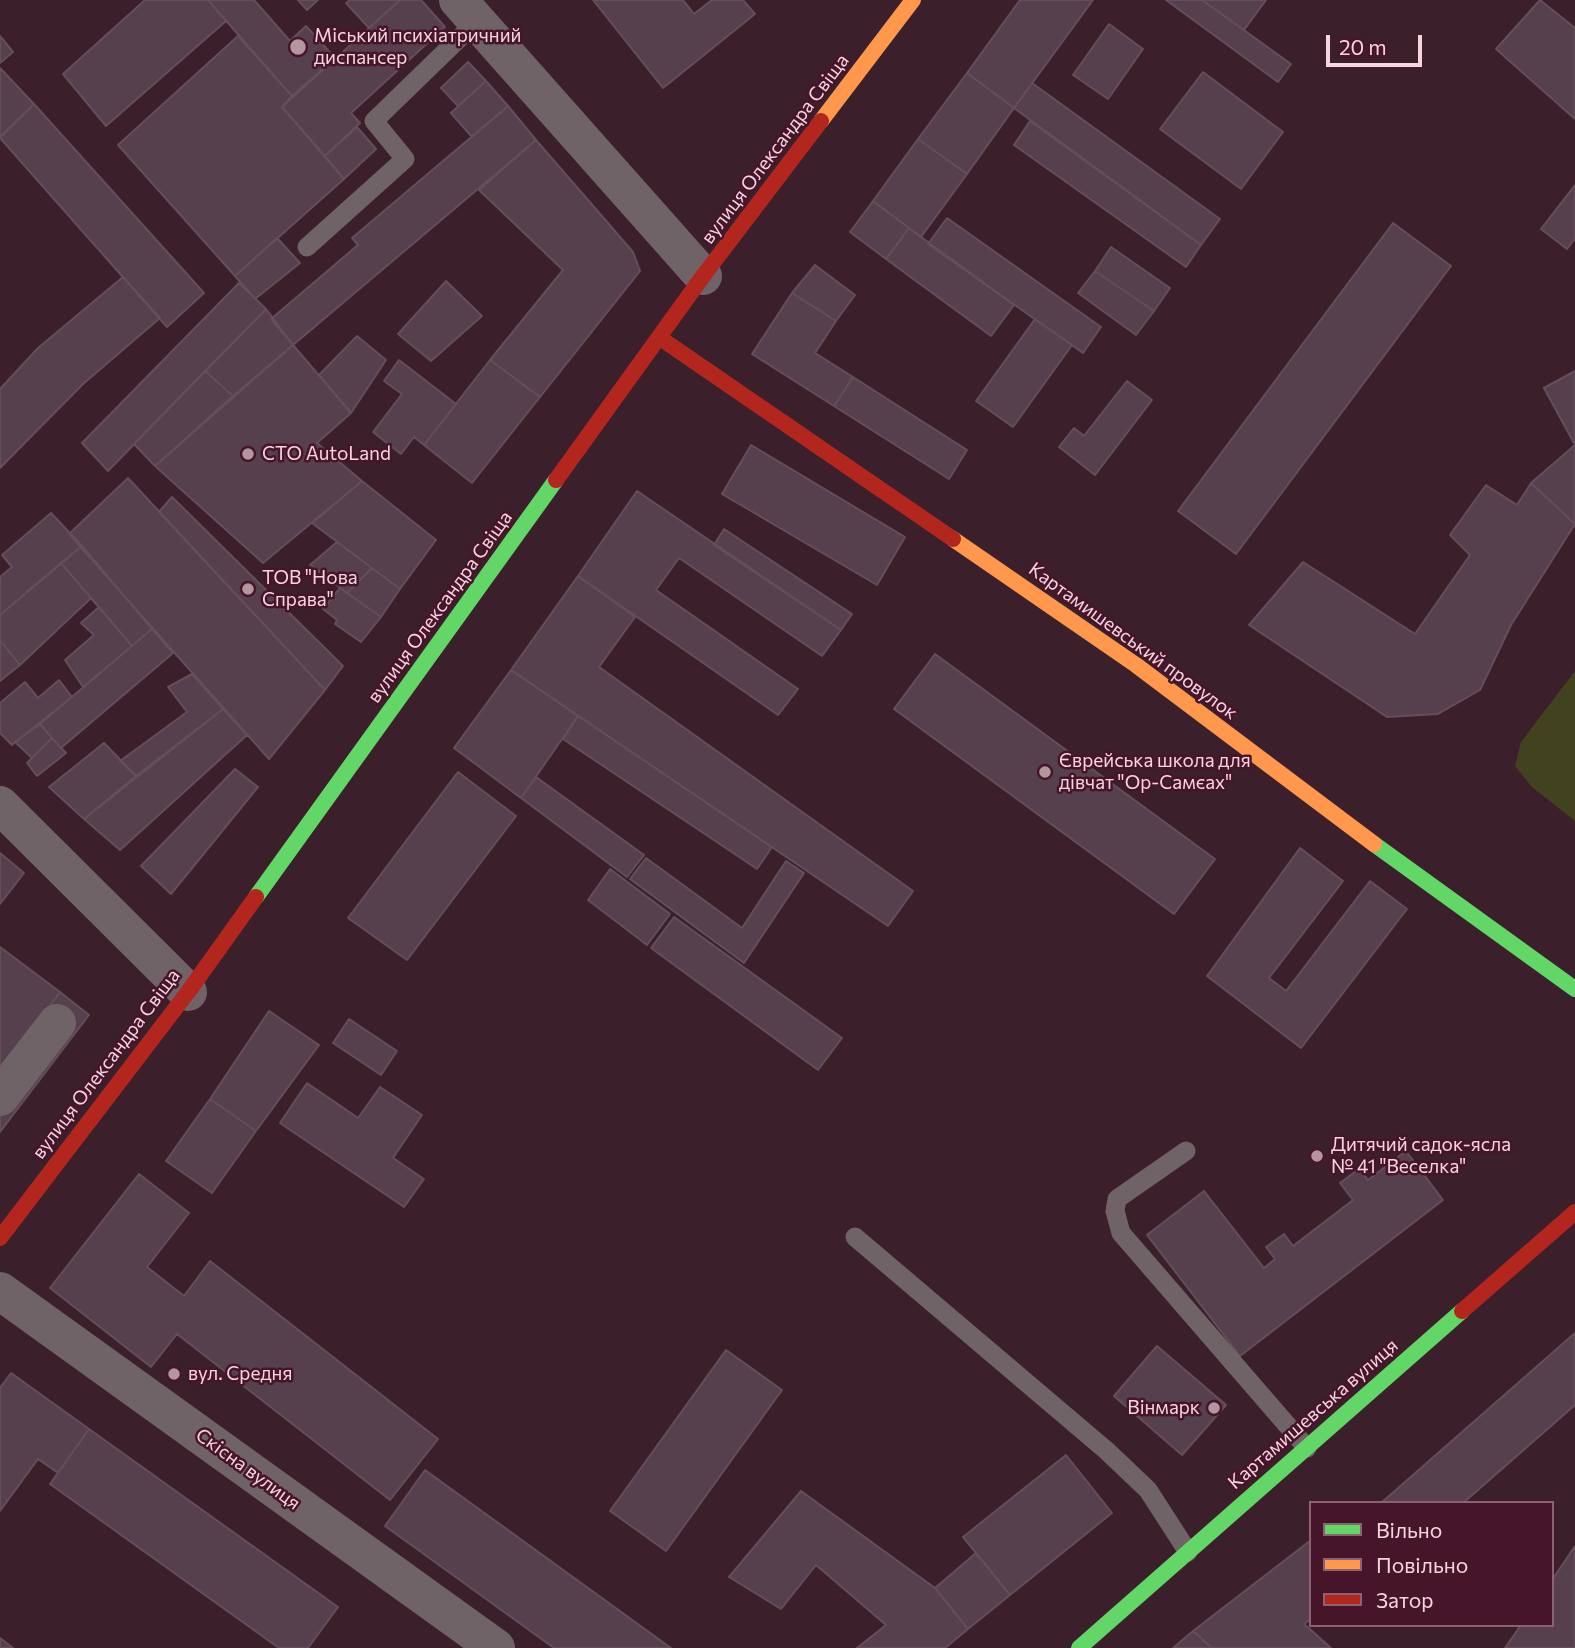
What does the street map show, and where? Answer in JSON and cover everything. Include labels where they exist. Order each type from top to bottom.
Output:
[{"type":"street","name":"вулиця Олександра Свіща","points":[[0,1238],[188,992],[703,276],[913,0]]},
{"type":"street","points":[[468,11],[703,276]]},
{"type":"street","name":"Картамишевський провулок","points":[[660,338],[1136,665],[1360,834],[1575,989]]},
{"type":"street","points":[[0,805],[188,992]]},
{"type":"street","points":[[0,1097],[57,1023]]},
{"type":"street","name":"Картамишевська вулиця","points":[[1079,1648],[1575,1212]]},
{"type":"street","name":"Cкісна вулиця","points":[[0,1291],[496,1648]]},
{"type":"lane","points":[[307,247],[405,159],[374,121],[468,11]]},
{"type":"lane","points":[[1186,1151],[1117,1199],[1115,1211],[1121,1233],[1307,1448]]},
{"type":"lane","points":[[855,1237],[1107,1451],[1148,1490],[1188,1552]]},
{"type":"green space","points":[[1575,671],[1575,821],[1532,787],[1515,766],[1521,742]]},
{"type":"building","points":[[145,0],[208,0],[226,21],[106,126],[63,74]]},
{"type":"building","points":[[208,0],[254,0],[290,41],[306,26],[335,58],[292,96]]},
{"type":"building","points":[[298,0],[318,0],[307,10]]},
{"type":"building","points":[[350,0],[400,0],[369,28],[346,3]]},
{"type":"building","points":[[400,0],[421,0],[445,27],[351,113],[360,123],[325,156],[282,107]]},
{"type":"building","points":[[593,0],[683,0],[694,14],[712,0],[743,0],[755,14],[663,88]]},
{"type":"building","points":[[1020,0],[1093,0],[1014,108],[967,73]]},
{"type":"building","points":[[1166,0],[1202,0],[1291,64],[1278,82]]},
{"type":"building","points":[[1202,0],[1266,0],[1244,30]]},
{"type":"building","points":[[1540,0],[1575,28],[1575,119],[1496,49]]},
{"type":"building","points":[[1109,24],[1143,49],[1108,99],[1073,75]]},
{"type":"building","points":[[0,36],[13,52],[0,63]]},
{"type":"building","points":[[238,36],[292,96],[282,107],[344,179],[235,276],[118,145]]},
{"type":"building","points":[[468,62],[486,81],[458,106],[441,88]]},
{"type":"building","points":[[0,68],[34,104],[0,137]]},
{"type":"building","points":[[1203,72],[1283,132],[1241,189],[1160,129]]},
{"type":"building","points":[[967,73],[1014,108],[967,174],[918,139]]},
{"type":"building","points":[[486,81],[508,106],[472,137],[451,113]]},
{"type":"building","points":[[1032,83],[1220,219],[1201,245],[1014,108]]},
{"type":"building","points":[[34,104],[204,293],[167,327],[0,138]]},
{"type":"building","points":[[508,106],[536,140],[293,345],[271,319],[358,245],[352,238]]},
{"type":"building","points":[[1030,121],[1201,245],[1186,267],[1014,145]]},
{"type":"building","points":[[357,127],[376,149],[344,179],[325,156]]},
{"type":"building","points":[[918,139],[967,174],[921,237],[873,201]]},
{"type":"building","points":[[536,140],[633,252],[640,271],[540,397],[490,360],[563,270],[479,190]]},
{"type":"building","points":[[1575,185],[1575,238],[1567,249],[1541,229]]},
{"type":"building","points":[[873,201],[909,228],[886,259],[850,232]]},
{"type":"building","points":[[947,218],[1101,327],[1083,353],[928,244]]},
{"type":"building","points":[[1393,223],[1451,266],[1236,554],[1178,511]]},
{"type":"building","points":[[909,228],[1014,305],[991,336],[886,259]]},
{"type":"building","points":[[277,238],[300,263],[255,299],[235,276]]},
{"type":"building","points":[[1111,247],[1170,288],[1154,311],[1095,271]]},
{"type":"building","points":[[815,265],[855,295],[836,321],[792,293]]},
{"type":"building","points":[[1095,271],[1154,311],[1136,335],[1078,293]]},
{"type":"building","points":[[123,277],[160,318],[83,384],[0,468],[0,389],[38,348]]},
{"type":"building","points":[[446,281],[482,316],[431,361],[398,334]]},
{"type":"building","points":[[239,283],[266,309],[108,471],[82,443]]},
{"type":"building","points":[[792,293],[836,321],[815,353],[853,377],[834,406],[752,354]]},
{"type":"building","points":[[266,309],[293,345],[233,396],[205,371]]},
{"type":"building","points":[[1035,319],[1072,345],[1013,427],[976,401]]},
{"type":"building","points":[[357,336],[386,360],[351,413],[319,375]]},
{"type":"building","name":"СТО AutoLand","points":[[293,345],[351,413],[317,443],[362,481],[263,563],[155,466]]},
{"type":"building","points":[[399,360],[456,404],[424,445],[414,437],[401,454],[373,432],[402,394],[384,381]]},
{"type":"building","points":[[490,360],[540,397],[472,483],[424,445]]},
{"type":"building","points":[[205,371],[233,396],[155,466],[134,444]]},
{"type":"building","points":[[1575,371],[1575,445],[1544,388]]},
{"type":"building","points":[[853,377],[967,450],[949,479],[834,406]]},
{"type":"building","points":[[1127,381],[1152,400],[1095,475],[1059,447],[1074,428],[1084,436]]},
{"type":"building","points":[[751,445],[905,537],[877,585],[722,494]]},
{"type":"building","points":[[1575,445],[1575,524],[1531,483]]},
{"type":"building","points":[[128,478],[325,690],[269,759],[69,534]]},
{"type":"building","points":[[362,481],[436,540],[400,589],[312,523]]},
{"type":"building","points":[[1531,483],[1575,524],[1511,625],[1480,690],[1438,714],[1387,717],[1249,625],[1303,562],[1415,634],[1470,555],[1450,535],[1486,485],[1517,505]]},
{"type":"building","points":[[637,491],[841,630],[822,656],[679,558],[656,590],[798,689],[778,715],[578,576]]},
{"type":"building","name":"ТОВ \"Нова Справа\"","points":[[172,497],[343,666],[325,690],[159,512]]},
{"type":"building","points":[[51,513],[82,546],[0,615],[0,577],[12,567],[2,555]]},
{"type":"building","points":[[724,529],[852,614],[841,630],[714,545]]},
{"type":"building","points":[[337,542],[372,568],[347,593],[310,565]]},
{"type":"building","points":[[82,546],[152,629],[132,646],[61,563]]},
{"type":"building","points":[[61,563],[91,598],[20,665],[0,640],[0,615]]},
{"type":"building","points":[[372,568],[400,589],[381,617],[347,593]]},
{"type":"building","points":[[578,576],[635,617],[599,667],[913,891],[888,926],[511,670]]},
{"type":"building","points":[[340,588],[381,617],[361,642],[335,624],[337,620],[323,609]]},
{"type":"building","points":[[99,607],[132,646],[83,687],[65,660],[94,635],[81,623]]},
{"type":"building","points":[[152,629],[173,653],[61,748],[40,724]]},
{"type":"building","points":[[0,640],[20,665],[0,681]]},
{"type":"building","points":[[935,654],[1215,859],[1174,914],[894,709]]},
{"type":"building","points":[[511,670],[578,716],[521,798],[454,748]]},
{"type":"building","points":[[192,674],[223,709],[136,776],[120,761],[187,712],[168,687]]},
{"type":"building","points":[[59,680],[72,697],[12,745],[0,733],[0,703],[25,682],[38,698]]},
{"type":"building","points":[[223,709],[247,735],[120,850],[84,819]]},
{"type":"building","points":[[578,716],[772,847],[757,869],[563,739]]},
{"type":"building","points":[[40,724],[52,738],[32,758],[15,742]]},
{"type":"building","points":[[52,738],[66,753],[37,776],[27,763]]},
{"type":"building","points":[[104,743],[136,776],[84,819],[49,787]]},
{"type":"building","points":[[235,769],[258,787],[171,894],[141,866]]},
{"type":"building","points":[[458,772],[516,816],[407,960],[348,918]]},
{"type":"building","points":[[536,777],[644,855],[627,877],[521,798]]},
{"type":"building","points":[[1300,848],[1343,881],[1269,978],[1286,991],[1370,881],[1407,909],[1301,1048],[1207,976]]},
{"type":"building","points":[[0,853],[24,873],[0,904]]},
{"type":"building","points":[[646,858],[742,928],[786,861],[804,873],[744,963],[630,879]]},
{"type":"building","points":[[610,869],[670,914],[647,945],[588,900]]},
{"type":"building","points":[[674,917],[842,1038],[818,1070],[651,948]]},
{"type":"building","points":[[0,947],[60,992],[0,1071]]},
{"type":"building","points":[[60,992],[89,1015],[0,1132],[0,1071]]},
{"type":"building","points":[[269,1011],[319,1045],[256,1131],[210,1099]]},
{"type":"building","points":[[349,1019],[397,1051],[381,1075],[333,1043]]},
{"type":"building","points":[[307,1083],[358,1118],[380,1087],[422,1115],[393,1158],[424,1179],[404,1207],[280,1123]]},
{"type":"building","points":[[210,1099],[256,1131],[212,1193],[166,1161]]},
{"type":"building","points":[[1406,1151],[1443,1200],[1240,1356],[1147,1235],[1204,1191],[1264,1268],[1275,1259],[1266,1247],[1284,1234],[1293,1246],[1353,1200],[1340,1183],[1359,1169],[1368,1180]]},
{"type":"building","points":[[139,1174],[189,1213],[147,1267],[184,1296],[210,1261],[438,1439],[390,1500],[177,1334],[151,1367],[50,1288]]},
{"type":"building","points":[[1575,1333],[1575,1405],[1465,1501],[1383,1501]]},
{"type":"building","points":[[1157,1346],[1226,1405],[1182,1455],[1114,1396]]},
{"type":"building","points":[[726,1350],[782,1390],[666,1551],[610,1511]]},
{"type":"building","points":[[11,1373],[89,1429],[58,1473],[38,1459],[0,1511],[0,1388]]},
{"type":"building","points":[[89,1429],[338,1607],[308,1648],[279,1648],[50,1484]]},
{"type":"building","points":[[1066,1455],[1112,1513],[1010,1595],[963,1537]]},
{"type":"building","points":[[425,1470],[671,1648],[554,1648],[385,1526]]},
{"type":"building","points":[[801,1491],[935,1588],[968,1629],[945,1648],[857,1648],[886,1625],[816,1565],[781,1609],[729,1577]]},
{"type":"building","points":[[1309,1542],[1309,1620],[1304,1624],[1331,1648],[1212,1648],[1193,1631]]},
{"type":"building","points":[[1575,1546],[1575,1648],[1505,1648],[1520,1627],[1554,1627],[1554,1577]]},
{"type":"building","points":[[976,1553],[1010,1595],[968,1629],[935,1588]]},
{"type":"building","points":[[1193,1631],[1212,1648],[1173,1648]]},
{"type":"building","points":[[0,1638],[13,1648],[0,1648]]},
{"type":"traffic: fast","points":[[256,897],[556,480]]},
{"type":"traffic: fast","points":[[1374,844],[1575,989]]},
{"type":"traffic: fast","points":[[1079,1648],[1462,1311]]},
{"type":"traffic: slow","points":[[821,121],[913,0]]},
{"type":"traffic: slow","points":[[953,539],[1136,665],[1374,844]]},
{"type":"traffic: jam","points":[[556,480],[703,276],[821,121]]},
{"type":"traffic: jam","points":[[660,338],[953,539]]},
{"type":"traffic: jam","points":[[0,1238],[188,992],[256,897]]},
{"type":"traffic: jam","points":[[1462,1311],[1575,1212]]},
{"type":"place","name":"Міський психіатричний диспансер","points":[[298,47]]},
{"type":"place","name":"СТО AutoLand","points":[[248,454]]},
{"type":"place","name":"ТОВ \"Нова Справа\"","points":[[248,589]]},
{"type":"place","name":"Єврейська школа для дівчат \"Ор-Самєах\"","points":[[1045,772]]},
{"type":"place","name":"Дитячий садок-ясла № 41 \"Веселка\"","points":[[1317,1156]]},
{"type":"place","name":"вул. Средня","points":[[174,1374]]},
{"type":"place","name":"Вінмарк","points":[[1214,1408]]}]
